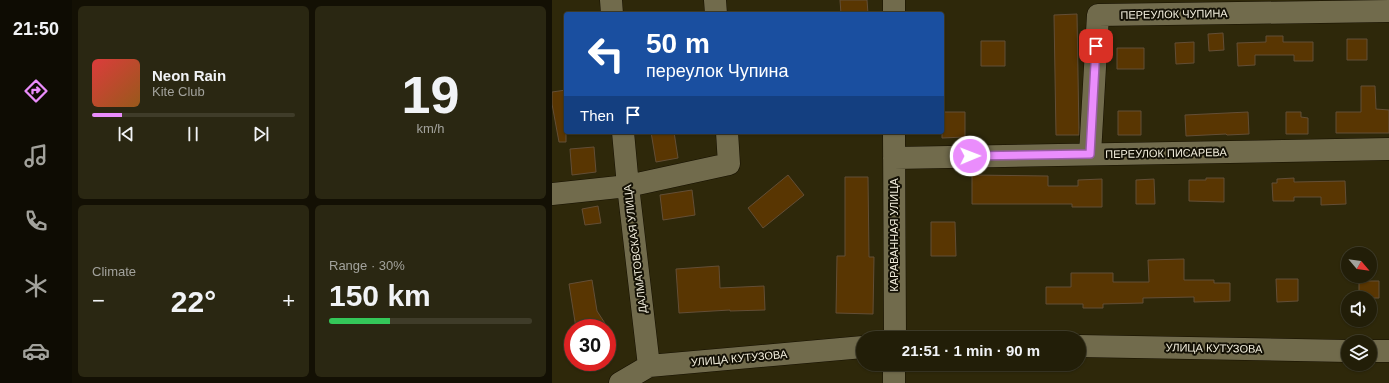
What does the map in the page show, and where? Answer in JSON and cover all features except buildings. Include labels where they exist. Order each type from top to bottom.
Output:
[{"type":"street","points":[[611,0],[612,12]]},
{"type":"street","points":[[715,0],[716,12]]},
{"type":"street","points":[[894,0],[894,12]]},
{"type":"street","name":"ПЕРЕУЛОК ЧУПИНА","points":[[1090,154],[1098,15],[1389,11]]},
{"type":"street","name":"ДАЛМАТОВСКАЯ УЛИЦА","points":[[623,134],[649,366]]},
{"type":"street","points":[[552,194],[628,186],[729,164],[727,134]]},
{"type":"street","name":"КАРАВАННАЯ УЛИЦА","points":[[894,134],[895,331]]},
{"type":"street","name":"ПЕРЕУЛОК ПИСАРЕВА","points":[[894,158],[1389,149]]},
{"type":"street","name":"УЛИЦА КУТУЗОВА","points":[[1086,346],[1341,351]]},
{"type":"street","name":"УЛИЦА КУТУЗОВА","points":[[620,383],[649,366],[856,348]]},
{"type":"street","points":[[1377,351],[1389,351]]},
{"type":"street","points":[[894,371],[894,383]]},
{"type":"route","points":[[970,156],[1090,154],[1096,46]]}]
